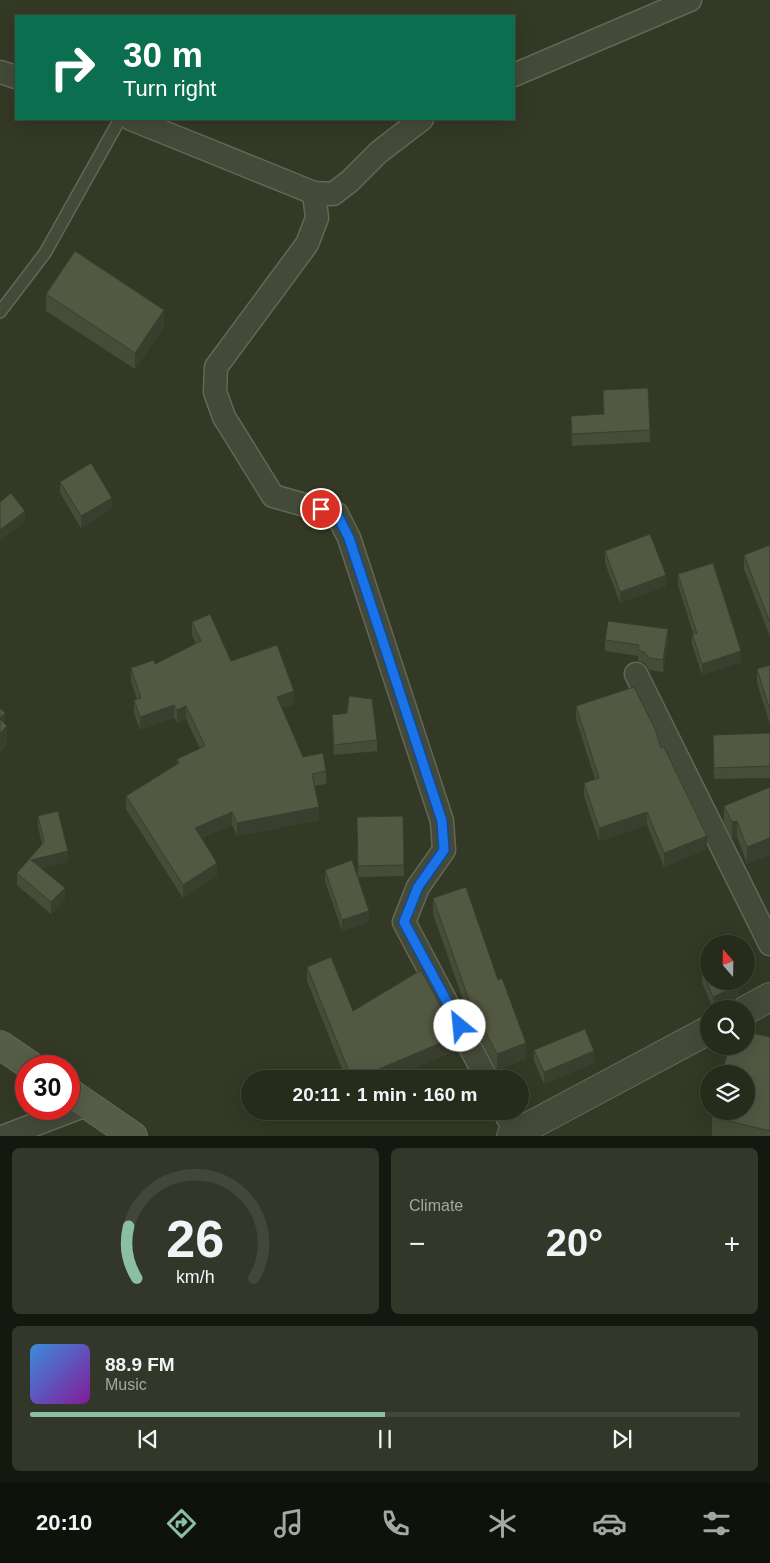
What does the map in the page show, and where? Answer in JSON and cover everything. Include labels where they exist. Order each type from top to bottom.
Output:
[{"type":"main road","points":[[0,1045],[15,1055]]},
{"type":"main road","points":[[80,1100],[133,1136]]},
{"type":"street","points":[[515,75],[690,0]]},
{"type":"street","points":[[0,72],[15,77]]},
{"type":"street","points":[[133,120],[314,194],[333,194],[350,181],[380,152],[421,120]]},
{"type":"street","points":[[314,194],[317,218],[307,244],[216,367],[215,392],[224,417],[273,496],[337,514],[349,538],[442,821],[444,850],[418,887],[404,922],[482,1070]]},
{"type":"street","points":[[636,674],[770,944]]},
{"type":"street","points":[[755,1005],[770,997]]},
{"type":"street","points":[[510,1127],[700,1034]]},
{"type":"street","points":[[5,1136],[37,1120]]},
{"type":"lane","points":[[0,312],[45,253],[119,120]]},
{"type":"building","points":[[75,251],[164,310],[135,353],[46,294]]},
{"type":"building","points":[[648,388],[650,430],[572,434],[571,416],[604,414],[603,390]]},
{"type":"building","points":[[91,463],[112,498],[81,516],[60,482]]},
{"type":"building","points":[[11,493],[25,511],[0,530],[0,502]]},
{"type":"building","points":[[650,534],[666,575],[620,592],[605,551]]},
{"type":"building","points":[[770,545],[770,623],[744,555]]},
{"type":"building","points":[[713,563],[741,651],[702,664],[692,633],[697,634],[678,574]]},
{"type":"building","points":[[210,614],[231,661],[277,645],[294,691],[277,697],[303,757],[323,753],[326,771],[312,774],[319,807],[237,823],[232,812],[195,828],[217,863],[183,885],[126,796],[179,763],[177,759],[205,746],[186,706],[177,710],[174,705],[140,717],[134,700],[141,698],[131,668],[154,660],[155,664],[201,641],[192,622]]},
{"type":"building","points":[[608,621],[668,629],[663,660],[649,658],[644,652],[638,650],[639,645],[605,640]]},
{"type":"building","points":[[770,665],[770,710],[757,669]]},
{"type":"building","points":[[634,687],[655,729],[661,748],[664,747],[707,836],[664,853],[647,812],[599,828],[584,783],[599,778],[576,706]]},
{"type":"building","points":[[349,696],[372,699],[377,740],[334,745],[332,715],[347,713]]},
{"type":"building","points":[[0,708],[5,713],[0,718]]},
{"type":"building","points":[[0,719],[7,726],[0,733]]},
{"type":"building","points":[[770,733],[770,766],[714,768],[713,735]]},
{"type":"building","points":[[770,787],[770,838],[747,847],[737,821],[732,822],[724,806]]},
{"type":"building","points":[[58,811],[68,851],[31,860],[65,888],[51,902],[17,873],[44,842],[38,816]]},
{"type":"building","points":[[403,816],[404,865],[358,866],[357,817]]},
{"type":"building","points":[[352,860],[369,911],[342,920],[325,870]]},
{"type":"building","points":[[466,887],[498,980],[502,978],[526,1043],[497,1054],[469,1000],[433,898]]},
{"type":"building","points":[[331,957],[353,1011],[421,970],[457,1036],[379,1070],[348,1070],[307,967]]},
{"type":"building","points":[[710,990],[728,990],[713,997]]},
{"type":"building","points":[[585,1029],[594,1051],[544,1072],[534,1050]]},
{"type":"building","points":[[755,1034],[770,1037],[770,1131],[724,1120],[755,1120],[755,1065],[724,1065],[727,1055],[755,1055]]},
{"type":"route","points":[[321,509],[337,514],[349,538],[442,821],[444,850],[418,887],[404,922],[460,1026]]}]
